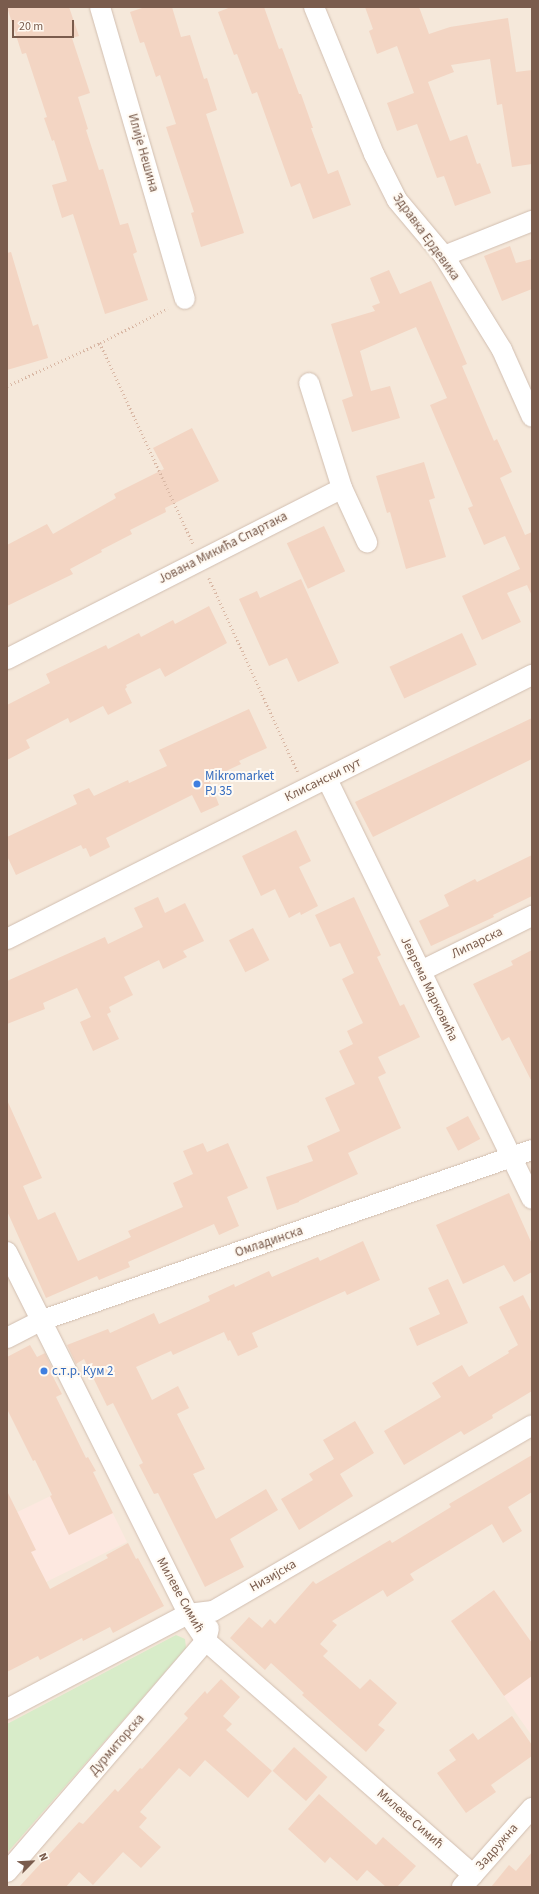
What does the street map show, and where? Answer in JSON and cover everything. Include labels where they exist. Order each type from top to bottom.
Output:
[{"type":"street","name":"Илије Нешина","points":[[100,7],[185,299]]},
{"type":"street","name":"Здравка Ердевика","points":[[314,7],[374,154],[397,200],[444,256],[502,350],[532,417]]},
{"type":"street","points":[[444,256],[532,221]]},
{"type":"street","points":[[308,383],[342,488],[366,542]]},
{"type":"street","name":"Јована Микића Спартака","points":[[7,658],[342,488]]},
{"type":"street","name":"Клисански пут","points":[[7,939],[532,675]]},
{"type":"street","name":"Јеврема Марковића","points":[[327,778],[510,1157],[532,1199]]},
{"type":"street","name":"Липарска","points":[[421,971],[532,916]]},
{"type":"street","name":"Омладинска","points":[[7,1338],[40,1321],[532,1150]]},
{"type":"street","name":"Милеве Симић","points":[[7,1252],[40,1321],[188,1614],[206,1641],[468,1881]]},
{"type":"street","name":"Низијска","points":[[7,1709],[188,1614],[213,1611],[532,1425]]},
{"type":"street","name":"Дурмиторска","points":[[7,1872],[206,1641],[213,1611]]},
{"type":"street","name":"Задружна","points":[[468,1881],[532,1808]]},
{"type":"path","points":[[7,386],[100,343],[185,299]]},
{"type":"shaded area","points":[[7,7],[532,7],[532,1887],[7,1887]]},
{"type":"shaded area","points":[[94,1475],[127,1542],[12,1599],[7,1517]]},
{"type":"shaded area","points":[[494,1590],[532,1643],[532,1736],[451,1621]]},
{"type":"green space","points":[[176,1635],[185,1639],[186,1648],[7,1853],[7,1724]]},
{"type":"building","points":[[7,7],[69,7],[79,36],[72,38],[90,93],[78,97],[88,129],[86,130],[99,170],[103,169],[120,225],[128,223],[137,252],[133,254],[148,300],[105,314],[73,214],[62,218],[52,185],[67,181],[54,140],[52,141],[44,118],[47,117],[26,53],[22,54]]},
{"type":"building","points":[[145,7],[172,7],[181,37],[190,35],[204,79],[207,78],[217,110],[206,114],[244,233],[201,247],[191,213],[194,212],[166,127],[176,124],[160,75],[156,77],[144,42],[140,43],[130,12]]},
{"type":"building","points":[[231,7],[264,7],[279,49],[282,48],[299,94],[301,94],[313,128],[311,128],[328,174],[338,170],[351,205],[313,219],[300,183],[291,187],[257,92],[252,94],[237,54],[234,55],[218,12]]},
{"type":"building","points":[[365,7],[419,7],[429,34],[450,27],[508,18],[516,72],[532,70],[532,164],[512,167],[502,104],[497,105],[490,59],[451,65],[454,72],[428,82],[450,141],[467,135],[477,164],[480,163],[491,193],[455,206],[444,176],[437,178],[417,124],[397,131],[387,103],[414,93],[397,46],[377,54],[369,31],[373,29]]},
{"type":"building","points":[[510,246],[516,263],[532,259],[532,289],[502,301],[484,256]]},
{"type":"building","points":[[11,252],[33,326],[38,324],[48,358],[7,370],[7,253]]},
{"type":"building","points":[[389,270],[400,294],[431,281],[467,364],[462,366],[494,441],[497,439],[512,472],[500,478],[525,535],[532,532],[532,596],[527,585],[507,593],[521,622],[482,640],[462,596],[520,569],[505,536],[484,545],[468,508],[473,506],[430,405],[447,398],[416,327],[360,351],[371,391],[390,386],[400,418],[352,432],[342,400],[353,396],[331,324],[375,311],[372,306],[380,303],[370,278]]},
{"type":"building","points":[[192,428],[219,481],[165,508],[166,512],[130,530],[132,534],[101,550],[102,552],[70,569],[73,574],[7,606],[7,545],[47,524],[53,534],[116,498],[114,494],[164,469],[153,448]]},
{"type":"building","points":[[424,462],[435,498],[429,500],[446,557],[406,569],[390,512],[387,513],[376,476]]},
{"type":"building","points":[[324,526],[345,571],[308,589],[287,543]]},
{"type":"building","points":[[301,579],[339,663],[298,682],[287,658],[269,666],[239,599],[257,591],[260,598]]},
{"type":"building","points":[[209,606],[227,643],[165,677],[160,668],[126,685],[127,687],[125,689],[132,703],[108,715],[103,706],[70,723],[68,718],[26,740],[30,748],[7,760],[7,705],[50,683],[46,674],[106,645],[108,649],[139,633],[141,637],[173,620],[175,624]]},
{"type":"building","points":[[462,633],[477,665],[404,699],[389,667]]},
{"type":"building","points":[[249,709],[267,748],[239,761],[241,764],[209,779],[219,805],[201,813],[192,795],[106,838],[110,847],[90,857],[86,848],[83,849],[81,845],[16,875],[7,856],[7,837],[77,804],[73,795],[89,788],[94,796],[128,780],[129,783],[167,766],[159,750]]},
{"type":"building","points":[[532,718],[532,759],[373,837],[355,802]]},
{"type":"building","points":[[296,830],[311,861],[299,867],[318,906],[301,915],[300,912],[289,918],[275,889],[261,896],[242,856]]},
{"type":"building","points":[[532,855],[532,896],[493,915],[494,917],[431,946],[419,921],[449,906],[444,895],[475,879],[477,882]]},
{"type":"building","points":[[158,897],[165,913],[185,903],[204,941],[183,951],[187,957],[163,969],[159,960],[124,977],[133,995],[109,1007],[111,1012],[107,1014],[119,1039],[93,1051],[80,1022],[91,1017],[77,988],[43,1003],[45,1009],[7,1024],[7,981],[105,937],[108,944],[143,927],[134,908]]},
{"type":"building","points":[[354,897],[381,955],[377,957],[400,1006],[404,1004],[420,1037],[378,1057],[386,1073],[378,1077],[401,1128],[348,1153],[358,1174],[299,1202],[277,1210],[266,1177],[313,1161],[307,1146],[340,1131],[325,1098],[355,1084],[339,1051],[353,1044],[347,1031],[363,1023],[342,979],[354,973],[340,943],[330,947],[315,915]]},
{"type":"building","points":[[253,928],[269,960],[245,972],[229,940]]},
{"type":"building","points":[[532,950],[532,1082],[509,1037],[502,1041],[473,984],[513,965],[511,961]]},
{"type":"building","points":[[7,1100],[42,1178],[23,1186],[38,1220],[55,1212],[78,1261],[131,1237],[128,1231],[183,1207],[173,1183],[193,1174],[183,1151],[203,1143],[207,1152],[228,1143],[248,1188],[227,1197],[239,1226],[219,1235],[214,1224],[128,1262],[130,1267],[99,1280],[97,1276],[46,1298],[7,1211]]},
{"type":"building","points":[[468,1116],[480,1139],[458,1151],[446,1128]]},
{"type":"building","points":[[509,1193],[532,1244],[532,1272],[514,1282],[504,1265],[463,1284],[436,1225]]},
{"type":"building","points":[[363,1241],[380,1280],[347,1295],[345,1291],[252,1333],[258,1347],[238,1356],[224,1332],[173,1355],[171,1351],[136,1367],[152,1400],[178,1386],[189,1408],[177,1414],[205,1469],[193,1474],[216,1519],[266,1489],[278,1510],[230,1539],[244,1567],[205,1587],[158,1493],[154,1494],[139,1465],[143,1463],[113,1403],[107,1406],[84,1359],[76,1364],[67,1345],[108,1329],[110,1333],[154,1313],[159,1324],[210,1301],[208,1296],[234,1284],[235,1287],[269,1271],[272,1277],[318,1257],[320,1261]]},
{"type":"building","points":[[448,1279],[468,1323],[417,1346],[409,1328],[440,1314],[428,1288]]},
{"type":"building","points":[[523,1295],[532,1313],[532,1391],[492,1415],[493,1418],[464,1435],[461,1431],[404,1465],[384,1431],[441,1397],[432,1383],[462,1365],[469,1377],[509,1353],[508,1351],[518,1345],[499,1307]]},
{"type":"building","points":[[30,1345],[37,1357],[45,1353],[55,1374],[52,1375],[62,1394],[56,1397],[86,1458],[88,1457],[96,1471],[93,1472],[113,1513],[69,1535],[50,1496],[52,1495],[35,1460],[33,1461],[7,1409],[7,1357]]},
{"type":"building","points":[[355,1421],[374,1453],[340,1474],[353,1496],[299,1530],[281,1499],[313,1480],[309,1474],[334,1459],[323,1440]]},
{"type":"building","points":[[532,1455],[532,1492],[508,1507],[522,1531],[503,1543],[492,1524],[410,1574],[414,1580],[387,1597],[383,1590],[332,1621],[337,1625],[320,1644],[328,1651],[323,1656],[360,1689],[370,1679],[397,1703],[378,1725],[385,1730],[366,1752],[302,1695],[304,1693],[271,1663],[265,1670],[230,1638],[249,1617],[262,1628],[270,1619],[275,1624],[313,1581],[316,1584],[390,1540],[392,1543],[451,1507],[449,1504]]},
{"type":"building","points":[[7,1491],[36,1550],[31,1552],[50,1589],[108,1558],[106,1555],[128,1543],[136,1559],[138,1558],[164,1606],[113,1633],[110,1627],[83,1641],[82,1638],[40,1660],[38,1656],[7,1672]]},
{"type":"building","points":[[494,1590],[532,1643],[532,1676],[504,1696],[451,1621]]},
{"type":"building","points":[[221,1679],[240,1697],[223,1716],[232,1724],[226,1730],[272,1771],[248,1798],[205,1760],[190,1777],[179,1768],[140,1812],[147,1818],[139,1827],[161,1847],[141,1868],[123,1852],[93,1885],[79,1872],[66,1887],[19,1887],[79,1822],[83,1824],[115,1789],[118,1792],[140,1768],[142,1769],[188,1718],[184,1714],[205,1691],[207,1694]]},
{"type":"building","points":[[512,1716],[532,1745],[532,1756],[491,1785],[496,1792],[466,1813],[437,1773],[456,1760],[449,1750],[473,1733],[478,1740]]},
{"type":"building","points":[[294,1747],[327,1777],[306,1801],[273,1771]]},
{"type":"building","points":[[319,1794],[376,1845],[383,1837],[416,1866],[397,1887],[386,1887],[367,1870],[357,1881],[330,1857],[325,1863],[288,1829]]},
{"type":"building","points":[[532,1852],[532,1887],[491,1887],[509,1865],[516,1871]]},
{"type":"place","name":"Mikromarket PJ 35","points":[[197,784]]},
{"type":"place","name":"с.т.р. Кум 2","points":[[44,1371]]}]
